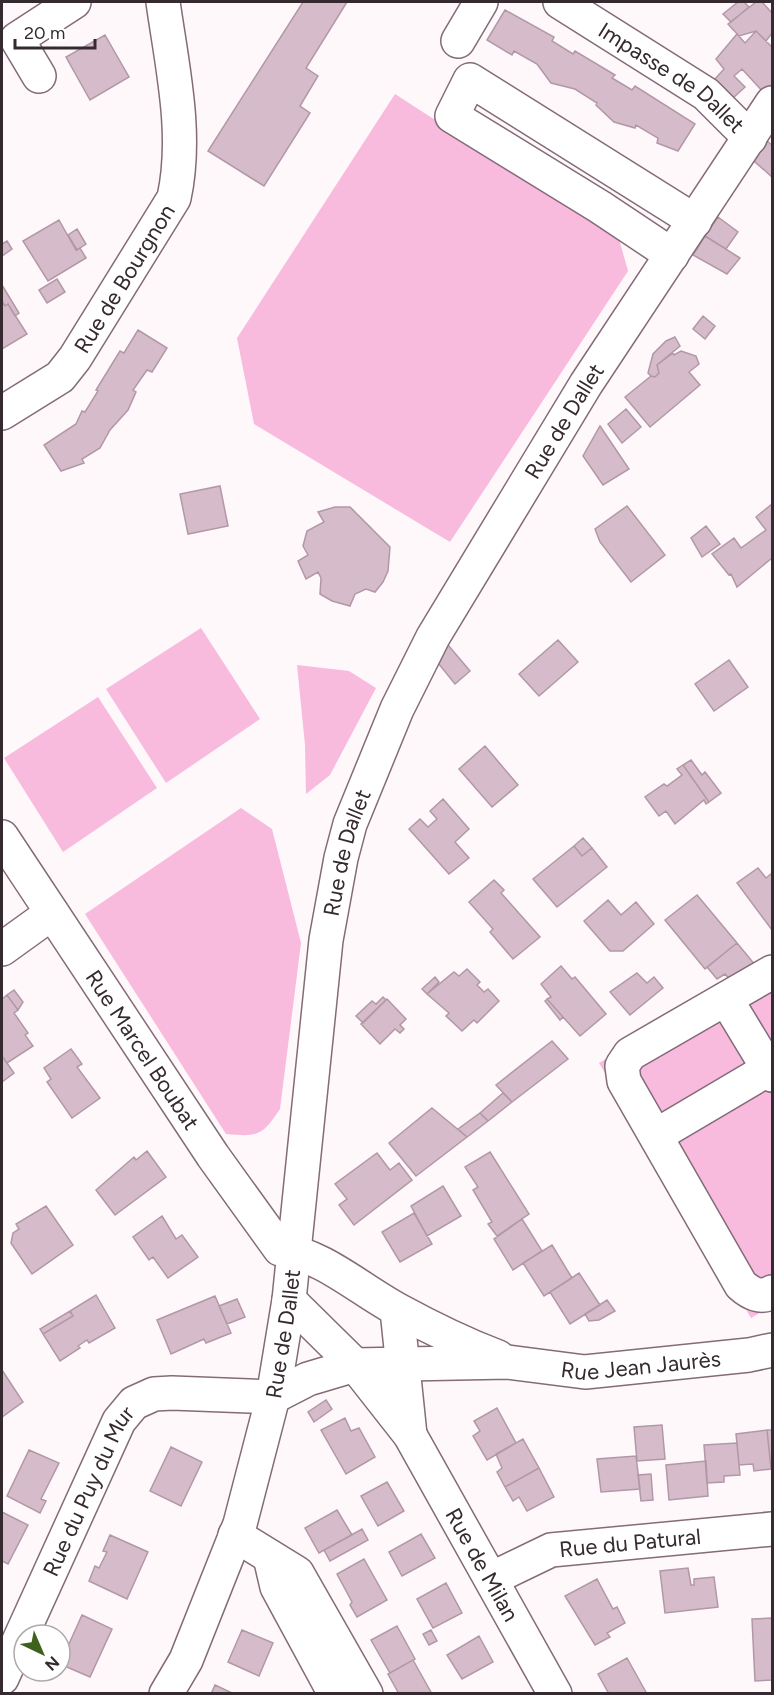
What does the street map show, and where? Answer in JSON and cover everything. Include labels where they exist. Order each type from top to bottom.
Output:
[{"type":"street","points":[[39,76],[17,39],[74,2]]},
{"type":"street","name":"Rue de Bourgnon","points":[[2,413],[60,377],[174,198],[180,170],[180,126],[163,2]]},
{"type":"street","points":[[458,40],[481,2]]},
{"type":"street","name":"Impasse de Dallet","points":[[560,2],[706,94],[750,138]]},
{"type":"street","points":[[672,255],[600,207],[452,116],[470,80],[695,221]]},
{"type":"street","name":"Rue de Dallet","points":[[166,1694],[186,1660],[235,1535],[273,1397],[289,1300],[326,940],[341,858],[350,824],[397,709],[433,637],[586,384],[772,103]]},
{"type":"street","name":"Rue Marcel Boubat","points":[[2,837],[225,1173],[280,1249],[294,1251]]},
{"type":"street","points":[[2,949],[52,913]]},
{"type":"street","points":[[772,972],[630,1054],[622,1066],[624,1081],[741,1285],[750,1293],[767,1295],[772,1292]]},
{"type":"street","points":[[657,1135],[771,1070],[726,999]]},
{"type":"street","name":"Rue Jean Jaurès","points":[[294,1251],[308,1255],[391,1306],[459,1342],[508,1362]]},
{"type":"street","name":"Rue de Milan","points":[[289,1300],[378,1372],[410,1435],[555,1694]]},
{"type":"street","points":[[378,1372],[375,1347],[391,1306]]},
{"type":"street","name":"Rue Jean Jaurès","points":[[273,1397],[308,1379],[378,1372],[508,1362],[585,1372],[749,1355],[772,1350]]},
{"type":"street","name":"Rue du Puy du Mur","points":[[2,1678],[119,1421],[134,1403],[154,1394],[172,1392],[273,1397]]},
{"type":"street","name":"Rue du Patural","points":[[491,1579],[551,1550],[772,1529]]},
{"type":"street","points":[[235,1535],[297,1572],[366,1694]]},
{"type":"street","points":[[270,1557],[277,1587],[335,1694]]},
{"type":"shaded area","points":[[395,94],[619,239],[628,271],[450,542],[254,424],[237,338]]},
{"type":"shaded area","points":[[201,628],[260,719],[166,783],[106,689]]},
{"type":"shaded area","points":[[297,665],[349,671],[376,688],[330,775],[306,794],[305,745]]},
{"type":"shaded area","points":[[98,697],[157,788],[63,852],[4,758]]},
{"type":"shaded area","points":[[241,808],[272,829],[301,943],[280,1109],[263,1130],[252,1135],[226,1134],[85,914]]},
{"type":"shaded area","points":[[772,962],[772,1306],[751,1318],[599,1063]]},
{"type":"building","points":[[303,2],[347,2],[306,68],[318,76],[300,106],[310,113],[264,186],[208,151]]},
{"type":"building","points":[[738,2],[744,2],[749,7],[731,22],[723,14]]},
{"type":"building","points":[[756,2],[762,2],[772,13],[772,33],[766,41],[756,31],[739,36],[728,24]]},
{"type":"building","points":[[505,10],[554,37],[552,41],[573,54],[575,51],[615,75],[612,78],[632,90],[635,86],[695,124],[678,151],[657,143],[658,138],[636,125],[635,128],[614,122],[596,105],[597,103],[575,89],[551,83],[537,64],[514,51],[512,55],[487,40]]},
{"type":"building","points":[[756,31],[772,47],[772,84],[765,94],[742,69],[734,76],[745,87],[733,98],[715,79],[724,69],[716,59],[737,34],[745,43]]},
{"type":"building","points":[[105,35],[129,77],[90,100],[66,57]]},
{"type":"building","points":[[767,141],[772,145],[772,177],[754,161]]},
{"type":"building","points":[[718,217],[738,232],[726,249],[705,236]]},
{"type":"building","points":[[59,220],[76,250],[80,248],[86,258],[48,281],[23,241]]},
{"type":"building","points":[[77,229],[86,244],[77,250],[68,235]]},
{"type":"building","points":[[705,236],[740,258],[727,274],[693,255]]},
{"type":"building","points":[[7,241],[12,249],[2,256],[2,244]]},
{"type":"building","points":[[57,279],[65,292],[47,303],[39,290]]},
{"type":"building","points":[[2,285],[19,313],[15,316],[8,304],[5,306],[2,301]]},
{"type":"building","points":[[2,301],[5,306],[8,304],[27,334],[2,349]]},
{"type":"building","points":[[703,316],[715,326],[705,339],[693,329]]},
{"type":"building","points":[[138,330],[167,348],[152,372],[147,370],[133,390],[136,392],[128,410],[110,430],[100,448],[82,459],[84,463],[61,471],[44,445],[76,424],[82,411],[85,412],[98,391],[96,390],[120,351],[124,353]]},
{"type":"building","points":[[675,337],[680,346],[657,365],[659,373],[655,377],[651,376],[648,373],[653,354],[666,341]]},
{"type":"building","points":[[681,351],[696,356],[699,364],[689,372],[700,385],[650,427],[625,397],[651,376],[655,377],[659,373],[657,365],[673,353],[674,355]]},
{"type":"building","points":[[626,409],[641,427],[622,443],[608,424]]},
{"type":"building","points":[[600,426],[629,469],[603,485],[583,456]]},
{"type":"building","points":[[220,486],[228,526],[188,534],[180,494]]},
{"type":"building","points":[[772,504],[772,558],[737,587],[731,574],[729,575],[712,554],[734,538],[741,548],[766,530],[756,517]]},
{"type":"building","points":[[627,506],[665,555],[631,582],[600,542],[595,529]]},
{"type":"building","points":[[335,507],[350,507],[390,547],[388,571],[383,582],[375,592],[366,589],[355,594],[350,606],[332,601],[320,594],[321,578],[318,572],[306,579],[298,561],[308,555],[303,546],[307,531],[324,522],[318,512]]},
{"type":"building","points":[[706,526],[720,544],[702,557],[691,538]]},
{"type":"building","points":[[558,640],[578,662],[539,696],[519,674]]},
{"type":"building","points":[[448,645],[470,671],[455,684],[438,663]]},
{"type":"building","points":[[729,660],[748,687],[714,711],[695,684]]},
{"type":"building","points":[[485,746],[518,785],[492,807],[459,769]]},
{"type":"building","points":[[691,760],[702,775],[705,772],[721,793],[709,802],[683,765]]},
{"type":"building","points":[[683,765],[709,802],[706,804],[704,800],[675,824],[666,811],[659,816],[645,797],[682,775],[677,769]]},
{"type":"building","points":[[443,799],[469,829],[455,842],[469,858],[449,874],[409,829],[420,819],[428,827],[437,819],[430,811]]},
{"type":"building","points":[[583,838],[592,848],[582,856],[574,846]]},
{"type":"building","points":[[574,846],[582,856],[592,848],[607,867],[557,907],[533,879]]},
{"type":"building","points":[[758,868],[766,878],[772,873],[772,930],[737,883]]},
{"type":"building","points":[[494,880],[504,890],[501,893],[540,937],[513,959],[490,932],[493,929],[469,902]]},
{"type":"building","points":[[697,895],[737,943],[705,969],[665,920]]},
{"type":"building","points":[[608,900],[621,915],[636,902],[654,924],[623,951],[610,951],[584,921]]},
{"type":"building","points":[[737,943],[756,966],[731,981],[725,974],[717,979],[707,967]]},
{"type":"building","points":[[561,966],[572,979],[575,977],[606,1014],[580,1036],[547,999],[551,997],[541,984]]},
{"type":"building","points":[[467,969],[480,982],[477,985],[484,992],[488,989],[499,1001],[477,1023],[474,1020],[462,1031],[446,1016],[449,1013],[427,994],[454,972],[459,976]]},
{"type":"building","points":[[637,973],[647,983],[654,977],[663,988],[630,1015],[610,992]]},
{"type":"building","points":[[435,977],[439,982],[427,994],[422,989]]},
{"type":"building","points":[[14,990],[23,1002],[18,1010],[7,995]]},
{"type":"building","points":[[7,995],[18,1010],[14,1013],[28,1033],[25,1035],[33,1046],[7,1063],[2,1056],[2,999]]},
{"type":"building","points":[[383,997],[386,1000],[363,1023],[356,1016],[372,1001],[376,1004]]},
{"type":"building","points":[[387,999],[406,1019],[400,1025],[404,1029],[400,1033],[395,1029],[380,1044],[361,1024]]},
{"type":"building","points":[[547,999],[563,1017],[560,1020],[545,1001]]},
{"type":"building","points":[[552,1041],[568,1059],[512,1102],[496,1085]]},
{"type":"building","points":[[71,1049],[82,1064],[77,1067],[100,1098],[72,1118],[47,1082],[51,1079],[44,1068]]},
{"type":"building","points":[[2,1056],[14,1073],[2,1082]]},
{"type":"building","points":[[503,1093],[512,1102],[488,1121],[480,1113]]},
{"type":"building","points":[[432,1108],[467,1137],[416,1176],[389,1143]]},
{"type":"building","points":[[480,1113],[488,1121],[467,1137],[458,1129]]},
{"type":"building","points":[[147,1151],[166,1177],[115,1215],[96,1190],[134,1157],[136,1160]]},
{"type":"building","points":[[490,1152],[529,1214],[497,1236],[488,1224],[492,1222],[473,1190],[478,1187],[465,1167]]},
{"type":"building","points":[[377,1153],[390,1170],[399,1163],[412,1180],[354,1225],[339,1205],[347,1199],[335,1184]]},
{"type":"building","points":[[443,1186],[461,1216],[427,1236],[411,1206]]},
{"type":"building","points":[[46,1206],[73,1245],[32,1274],[11,1243],[13,1233],[19,1229],[16,1224]]},
{"type":"building","points":[[414,1213],[432,1244],[400,1262],[382,1232]]},
{"type":"building","points":[[162,1216],[176,1239],[182,1235],[198,1257],[168,1278],[153,1257],[149,1260],[133,1237]]},
{"type":"building","points":[[522,1219],[542,1251],[513,1270],[494,1239]]},
{"type":"building","points":[[552,1245],[572,1278],[544,1296],[523,1263]]},
{"type":"building","points":[[579,1273],[600,1305],[570,1324],[550,1292]]},
{"type":"building","points":[[96,1295],[115,1328],[89,1343],[87,1340],[78,1346],[80,1348],[60,1361],[43,1334],[73,1316],[70,1311]]},
{"type":"building","points":[[215,1296],[231,1333],[206,1343],[204,1339],[171,1354],[157,1320]]},
{"type":"building","points":[[237,1299],[245,1317],[227,1324],[219,1306]]},
{"type":"building","points":[[607,1300],[615,1311],[599,1320],[589,1321],[585,1314]]},
{"type":"building","points":[[70,1311],[73,1316],[43,1334],[40,1329]]},
{"type":"building","points":[[2,1370],[23,1402],[2,1417]]},
{"type":"building","points":[[326,1400],[332,1409],[314,1422],[308,1412]]},
{"type":"building","points":[[497,1408],[516,1443],[487,1460],[473,1436],[480,1431],[474,1421]]},
{"type":"building","points":[[345,1418],[351,1431],[359,1428],[375,1457],[346,1474],[321,1430]]},
{"type":"building","points":[[662,1425],[665,1459],[637,1461],[634,1427]]},
{"type":"building","points":[[767,1430],[771,1469],[754,1471],[753,1464],[739,1465],[736,1434]]},
{"type":"building","points":[[767,1430],[772,1430],[772,1469],[771,1469]]},
{"type":"building","points":[[523,1439],[539,1468],[505,1487],[497,1472],[502,1468],[496,1454]]},
{"type":"building","points":[[737,1443],[740,1475],[724,1476],[724,1482],[707,1483],[704,1445]]},
{"type":"building","points":[[171,1447],[202,1462],[181,1506],[150,1491]]},
{"type":"building","points":[[29,1450],[59,1463],[41,1499],[46,1501],[40,1513],[7,1496]]},
{"type":"building","points":[[636,1456],[640,1489],[601,1492],[597,1459]]},
{"type":"building","points":[[706,1461],[708,1496],[669,1500],[666,1465]]},
{"type":"building","points":[[539,1468],[554,1497],[527,1511],[519,1497],[513,1501],[505,1487]]},
{"type":"building","points":[[651,1474],[653,1500],[641,1501],[638,1475]]},
{"type":"building","points":[[387,1482],[404,1511],[378,1526],[361,1496]]},
{"type":"building","points":[[337,1510],[352,1535],[319,1553],[305,1528]]},
{"type":"building","points":[[2,1512],[28,1525],[8,1564],[2,1561]]},
{"type":"building","points":[[362,1529],[368,1540],[330,1561],[324,1550]]},
{"type":"building","points":[[421,1534],[435,1558],[402,1576],[389,1552]]},
{"type":"building","points":[[110,1535],[148,1552],[127,1599],[89,1581],[95,1566],[99,1568],[107,1552],[103,1551]]},
{"type":"building","points":[[364,1559],[387,1600],[357,1617],[337,1574]]},
{"type":"building","points":[[688,1568],[691,1585],[694,1585],[694,1579],[714,1577],[718,1607],[665,1613],[660,1571]]},
{"type":"building","points":[[597,1579],[613,1609],[617,1607],[625,1623],[607,1633],[610,1637],[595,1645],[565,1596]]},
{"type":"building","points":[[446,1583],[462,1613],[433,1628],[417,1599]]},
{"type":"building","points":[[82,1615],[112,1629],[90,1677],[72,1669],[72,1637]]},
{"type":"building","points":[[772,1618],[772,1680],[755,1681],[752,1619]]},
{"type":"building","points":[[397,1626],[415,1659],[390,1673],[371,1640]]},
{"type":"building","points":[[242,1630],[273,1643],[259,1676],[228,1662]]},
{"type":"building","points":[[431,1630],[437,1641],[429,1645],[423,1634]]},
{"type":"building","points":[[479,1636],[493,1662],[462,1679],[447,1655]]},
{"type":"building","points":[[627,1658],[647,1694],[609,1694],[598,1674]]},
{"type":"building","points":[[413,1660],[432,1694],[399,1694],[388,1674]]},
{"type":"building","points":[[215,1685],[234,1694],[211,1694]]}]
